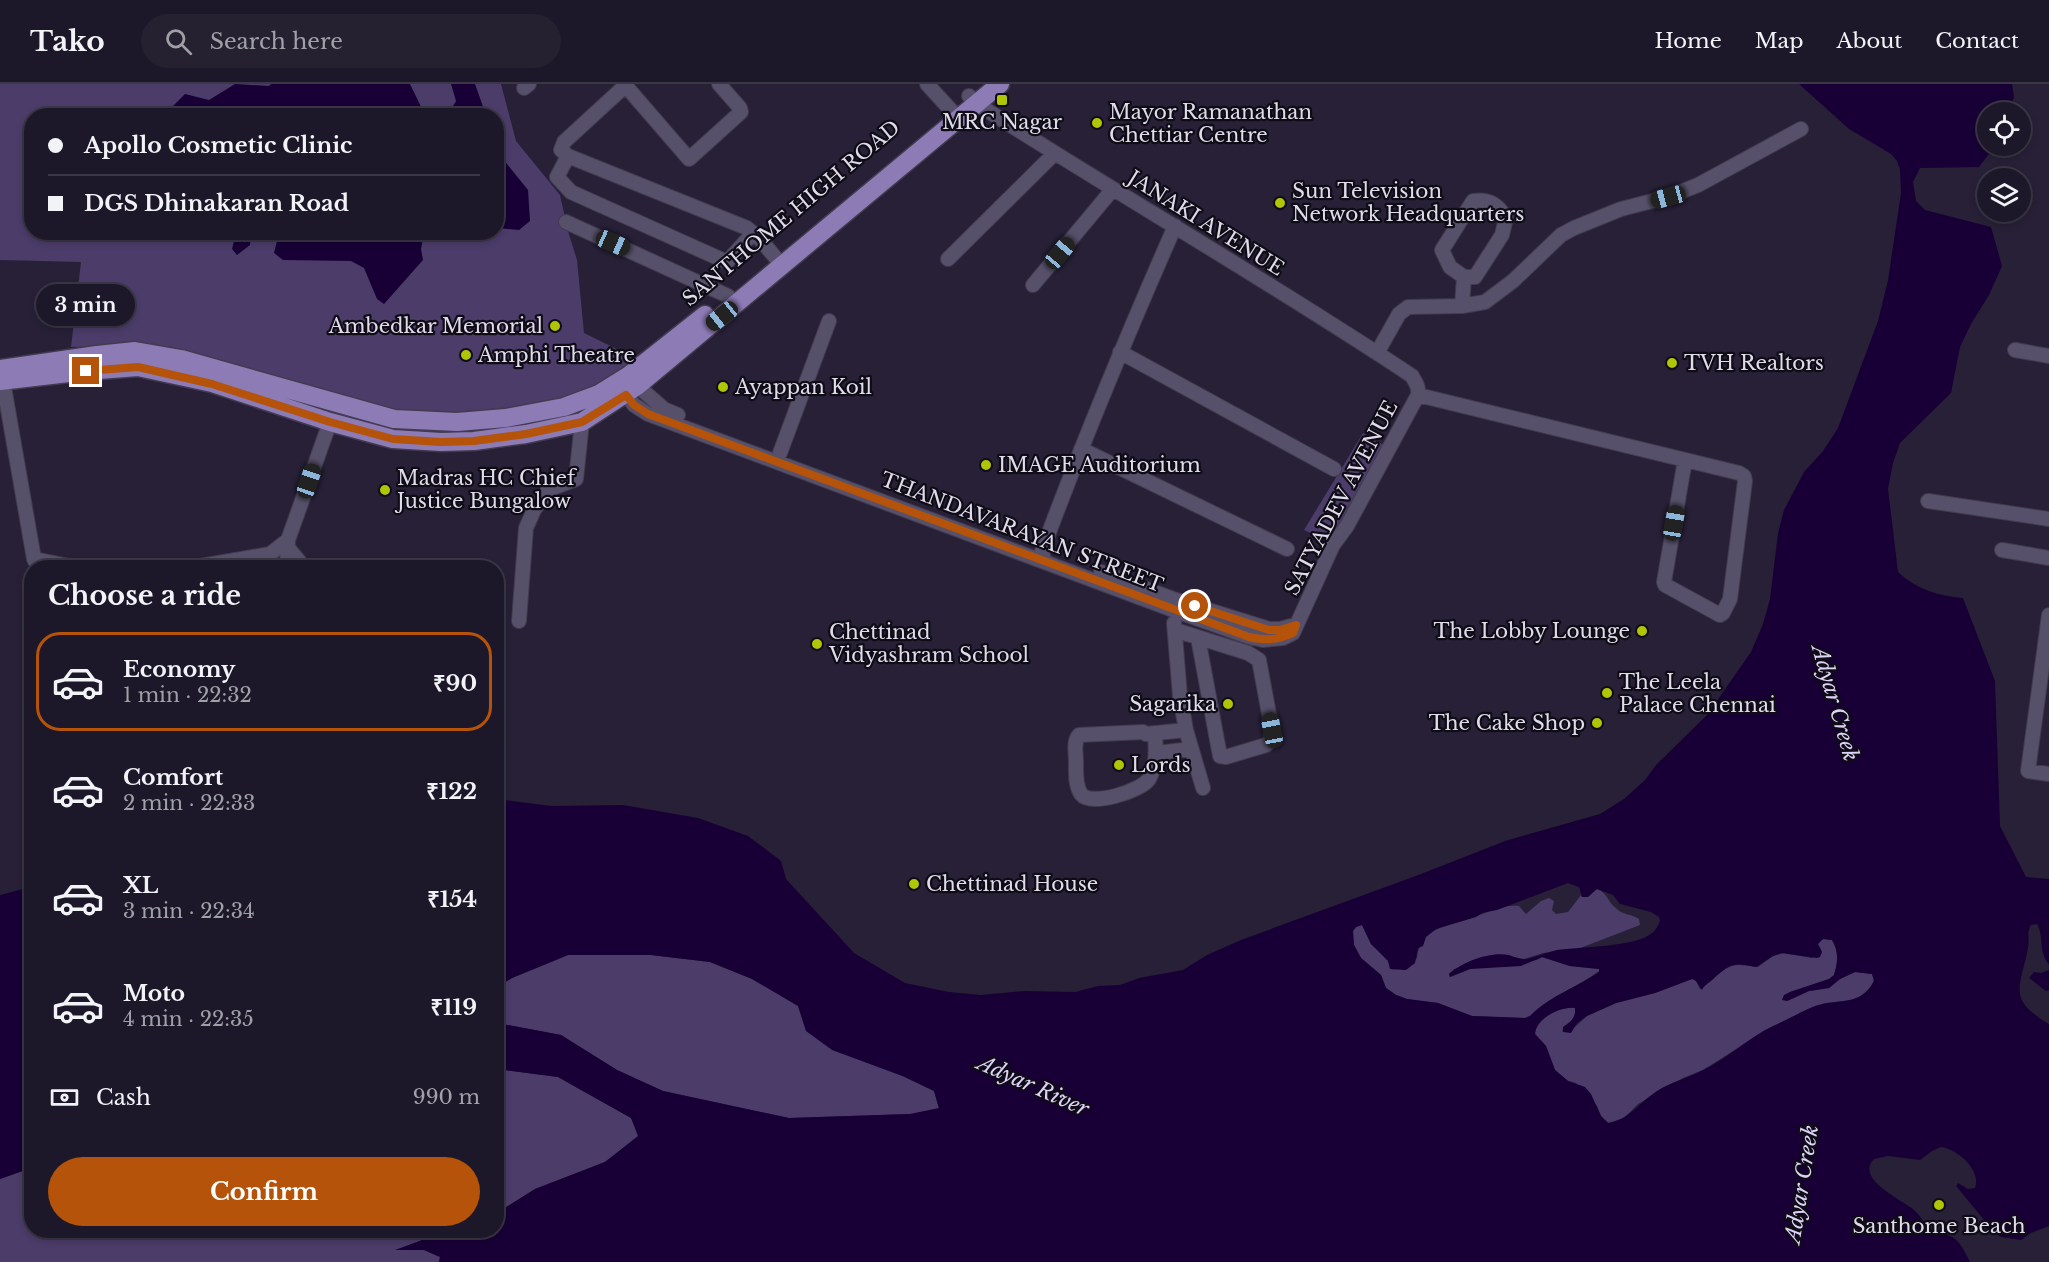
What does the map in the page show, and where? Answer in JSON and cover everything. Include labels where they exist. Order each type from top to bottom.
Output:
[{"type":"main road","name":"SANTHOME HIGH ROAD","points":[[627,385],[955,114],[976,94],[1000,84]]},
{"type":"main road","name":"SANTHOME HIGH ROAD","points":[[627,385],[775,257],[955,114]]},
{"type":"main road","points":[[1,377],[97,355],[135,351],[181,359],[394,420],[457,422],[506,418],[564,407],[627,385]]},
{"type":"main road","points":[[1,377],[138,367],[212,384],[330,422],[393,439],[441,442],[516,436],[582,422],[627,385]]},
{"type":"street","points":[[719,84],[741,112],[689,159],[626,85],[566,149],[557,177],[571,192],[727,262],[753,233]]},
{"type":"street","points":[[927,84],[955,114]]},
{"type":"street","name":"JANAKI AVENUE","points":[[976,94],[1054,154],[1175,226],[1412,376],[1418,392]]},
{"type":"street","points":[[1377,353],[1404,309],[1485,303],[1561,236],[1574,228],[1621,208],[1668,197],[1698,186],[1800,129]]},
{"type":"street","points":[[566,149],[747,228],[775,257]]},
{"type":"street","points":[[948,259],[1054,154]]},
{"type":"street","points":[[1033,285],[1113,189]]},
{"type":"street","points":[[1485,200],[1500,208],[1506,218],[1502,235],[1475,277],[1464,277],[1450,267],[1442,250],[1473,201],[1485,200]]},
{"type":"street","points":[[566,222],[728,296]]},
{"type":"street","points":[[1043,556],[1081,449],[1175,226]]},
{"type":"street","points":[[1462,306],[1464,277]]},
{"type":"street","points":[[780,453],[829,321]]},
{"type":"street","points":[[2015,350],[2049,356]]},
{"type":"street","points":[[1120,352],[1334,469]]},
{"type":"street","points":[[1,377],[35,560]]},
{"type":"street","name":"THANDAVARAYAN STREET","points":[[627,385],[664,409],[780,453],[883,496]]},
{"type":"street","name":"THANDAVARAYAN STREET","points":[[627,385],[634,405],[648,414],[883,496],[1175,605],[1249,637],[1263,640],[1283,638],[1293,633],[1296,625]]},
{"type":"street","points":[[1418,392],[1739,473],[1745,479],[1730,599],[1720,615],[1665,585],[1664,582],[1685,460]]},
{"type":"street","name":"SATYADEV AVENUE","points":[[1296,625],[1333,545],[1347,526],[1418,392]]},
{"type":"street","points":[[287,560],[288,544],[330,422]]},
{"type":"street","points":[[519,621],[526,528],[534,510],[548,490],[576,478],[582,422]]},
{"type":"street","points":[[1081,449],[1287,549]]},
{"type":"street","points":[[1928,501],[2049,519]]},
{"type":"street","points":[[235,560],[270,554],[288,544]]},
{"type":"street","points":[[288,544],[299,560]]},
{"type":"street","points":[[2002,550],[2049,558]]},
{"type":"street","points":[[1175,605],[1180,696],[1186,730],[1203,788]]},
{"type":"street","name":"THANDAVARAYAN STREET","points":[[1175,605],[1269,630],[1280,630],[1296,625]]},
{"type":"street","points":[[2049,615],[2028,771],[2049,774]]},
{"type":"street","points":[[1175,630],[1248,653],[1259,660]]},
{"type":"street","points":[[1198,638],[1217,744],[1222,757],[1266,745],[1271,740],[1272,730],[1259,660],[1263,640]]},
{"type":"street","points":[[1155,733],[1157,753],[1149,780],[1138,788],[1106,798],[1090,800],[1082,794],[1076,779],[1075,741],[1078,735],[1186,730]]},
{"type":"street","points":[[1157,753],[1192,751],[1217,744]]},
{"type":"shaded area","points":[[0,84],[501,84],[516,141],[560,195],[577,260],[584,333],[639,360],[601,386],[554,402],[452,417],[391,412],[151,345],[71,347],[81,262],[0,260]]},
{"type":"shaded area","points":[[1363,433],[1387,447],[1334,544],[1304,530]]},
{"type":"shaded area","points":[[1597,889],[1604,893],[1619,911],[1639,919],[1640,925],[1578,949],[1543,953],[1524,959],[1509,956],[1454,969],[1449,974],[1450,977],[1470,969],[1537,960],[1542,957],[1570,966],[1599,969],[1525,1018],[1472,1016],[1438,1003],[1407,999],[1396,995],[1386,988],[1381,975],[1361,958],[1354,945],[1353,931],[1362,925],[1371,944],[1385,956],[1393,970],[1397,968],[1403,970],[1417,958],[1424,940],[1446,925],[1507,906],[1519,906],[1526,914],[1541,901],[1549,898],[1554,901],[1552,910],[1556,914],[1568,912],[1581,895],[1582,897]]},
{"type":"shaded area","points":[[1823,939],[1832,940],[1836,949],[1837,961],[1834,975],[1829,979],[1790,992],[1787,1001],[1809,991],[1829,988],[1840,979],[1855,972],[1872,974],[1874,980],[1870,989],[1862,997],[1825,1003],[1770,1028],[1703,1070],[1683,1078],[1638,1104],[1624,1118],[1608,1123],[1601,1116],[1597,1106],[1576,1083],[1568,1081],[1555,1070],[1546,1046],[1535,1034],[1536,1028],[1544,1018],[1556,1011],[1575,1008],[1575,1015],[1569,1025],[1565,1026],[1562,1031],[1564,1032],[1575,1027],[1587,1016],[1616,1003],[1655,993],[1692,979],[1695,979],[1702,989],[1729,967],[1744,965],[1758,967],[1773,956],[1784,953],[1812,958],[1821,949],[1817,944]]},
{"type":"shaded area","points":[[568,955],[651,955],[710,962],[752,979],[798,1006],[806,1030],[934,1091],[939,1109],[911,1114],[789,1118],[663,1091],[617,1070],[561,1035],[504,1024],[504,982]]},
{"type":"shaded area","points":[[504,1070],[558,1077],[631,1118],[639,1136],[605,1162],[535,1189],[504,1209]]},
{"type":"shaded area","points":[[24,1170],[24,1238],[429,1238],[398,1250],[424,1250],[440,1257],[439,1262],[0,1262],[0,1179]]},
{"type":"water","points":[[235,84],[269,86],[271,84],[410,84],[422,108],[171,108],[185,94],[209,100]]},
{"type":"water","points":[[451,84],[475,84],[484,108],[452,108],[456,101]]},
{"type":"water","points":[[1799,84],[2012,84],[2014,97],[2012,102],[1977,102],[1977,156],[1987,156],[1979,167],[1920,168],[1913,182],[1916,201],[1925,210],[1991,227],[2002,266],[1989,295],[1960,347],[1951,393],[1900,443],[1888,489],[1898,572],[1912,583],[1928,591],[1963,598],[1995,681],[2000,826],[2026,877],[2049,879],[2049,965],[2043,954],[2041,934],[2037,924],[2031,925],[2020,992],[2027,1007],[2049,1024],[2049,1226],[2021,1240],[2001,1237],[1995,1233],[1956,1186],[1958,1183],[1968,1189],[1975,1188],[1975,1174],[1972,1168],[1961,1156],[1941,1147],[1920,1160],[1888,1156],[1874,1159],[1870,1167],[1870,1174],[1882,1188],[1914,1210],[1930,1228],[1955,1239],[1970,1262],[439,1262],[440,1257],[424,1250],[395,1250],[429,1238],[504,1238],[504,1209],[535,1189],[605,1162],[638,1136],[631,1118],[558,1077],[504,1070],[504,1024],[561,1035],[617,1070],[663,1091],[789,1118],[910,1114],[939,1108],[934,1091],[905,1077],[832,1050],[806,1031],[798,1006],[752,979],[710,962],[651,955],[568,955],[504,983],[504,800],[552,806],[623,805],[698,818],[748,836],[781,861],[786,879],[854,953],[905,983],[949,992],[981,995],[1024,991],[1075,992],[1098,986],[1120,985],[1139,978],[1183,970],[1207,955],[1241,940],[1505,841],[1600,814],[1624,799],[1707,715],[1751,652],[1763,624],[1770,599],[1778,533],[1784,510],[1804,472],[1823,451],[1838,428],[1878,321],[1888,280],[1901,193],[1900,169],[1891,154],[1849,129]],"holes":[[[1568,883],[1579,887],[1582,897],[1588,897],[1597,889],[1613,895],[1620,904],[1651,912],[1659,917],[1660,921],[1652,933],[1634,941],[1607,946],[1557,950],[1527,959],[1502,954],[1485,956],[1449,974],[1450,977],[1470,969],[1521,966],[1542,957],[1570,966],[1599,969],[1599,972],[1555,997],[1525,1018],[1472,1016],[1438,1003],[1407,999],[1396,995],[1386,988],[1381,975],[1361,958],[1354,945],[1353,931],[1362,925],[1371,944],[1388,961],[1390,969],[1406,970],[1415,963],[1418,948],[1423,946],[1426,937],[1436,929],[1497,910]],[[1823,939],[1832,940],[1836,949],[1837,961],[1834,975],[1829,979],[1790,992],[1784,995],[1782,1000],[1787,1001],[1809,991],[1829,988],[1840,979],[1855,972],[1872,974],[1874,981],[1862,995],[1815,1006],[1773,1026],[1712,1065],[1657,1091],[1615,1122],[1608,1123],[1601,1116],[1591,1094],[1585,1087],[1568,1081],[1555,1070],[1546,1046],[1535,1034],[1536,1028],[1544,1018],[1563,1009],[1575,1008],[1573,1018],[1563,1027],[1563,1032],[1571,1033],[1577,1023],[1587,1016],[1616,1003],[1655,993],[1692,979],[1702,990],[1732,966],[1756,967],[1781,953],[1817,958],[1822,952],[1818,944]]]},
{"type":"water","points":[[504,160],[528,190],[530,221],[519,230],[504,229]]},
{"type":"water","points":[[234,240],[250,240],[250,245],[237,255],[232,249]]},
{"type":"water","points":[[277,240],[423,240],[421,249],[423,260],[384,304],[377,299],[364,268],[351,261],[283,260],[274,253]]},
{"type":"water","points":[[24,889],[24,1170],[0,1179],[0,895]]},
{"type":"water","points":[[2049,970],[2049,990],[2046,991],[2029,978],[2034,972],[2041,973]]},
{"type":"place","name":"MRC Nagar","points":[[1002,100]]},
{"type":"place","name":"Mayor Ramanathan Chettiar Centre","points":[[1097,123]]},
{"type":"place","name":"Sun Television Network Headquarters","points":[[1280,203]]},
{"type":"place","name":"Ambedkar Memorial","points":[[555,326]]},
{"type":"place","name":"Amphi Theatre","points":[[466,355]]},
{"type":"place","name":"TVH Realtors","points":[[1672,363]]},
{"type":"place","name":"Ayappan Koil","points":[[723,387]]},
{"type":"place","name":"IMAGE Auditorium","points":[[986,465]]},
{"type":"place","name":"Madras HC Chief Justice Bungalow","points":[[385,490]]},
{"type":"place","name":"The Lobby Lounge","points":[[1642,631]]},
{"type":"place","name":"Chettinad Vidyashram School","points":[[817,644]]},
{"type":"place","name":"The Leela Palace Chennai","points":[[1607,693]]},
{"type":"place","name":"Sagarika","points":[[1228,704]]},
{"type":"place","name":"The Cake Shop","points":[[1597,723]]},
{"type":"place","name":"Lords","points":[[1119,765]]},
{"type":"place","name":"Chettinad House","points":[[914,884]]},
{"type":"place","name":"Santhome Beach","points":[[1939,1205]]},
{"type":"route","points":[[86,371],[138,367],[212,384],[330,422],[393,439],[441,442],[474,441],[526,434],[582,422],[626,395],[634,405],[648,414],[1249,637],[1263,640],[1283,638],[1293,633],[1296,625],[1280,630],[1269,630],[1195,606]]},
{"type":"water label","name":"Adyar Creek","points":[[1835,703]]},
{"type":"water label","name":"Adyar River","points":[[1033,1086]]},
{"type":"water label","name":"Adyar Creek","points":[[1802,1184]]}]
